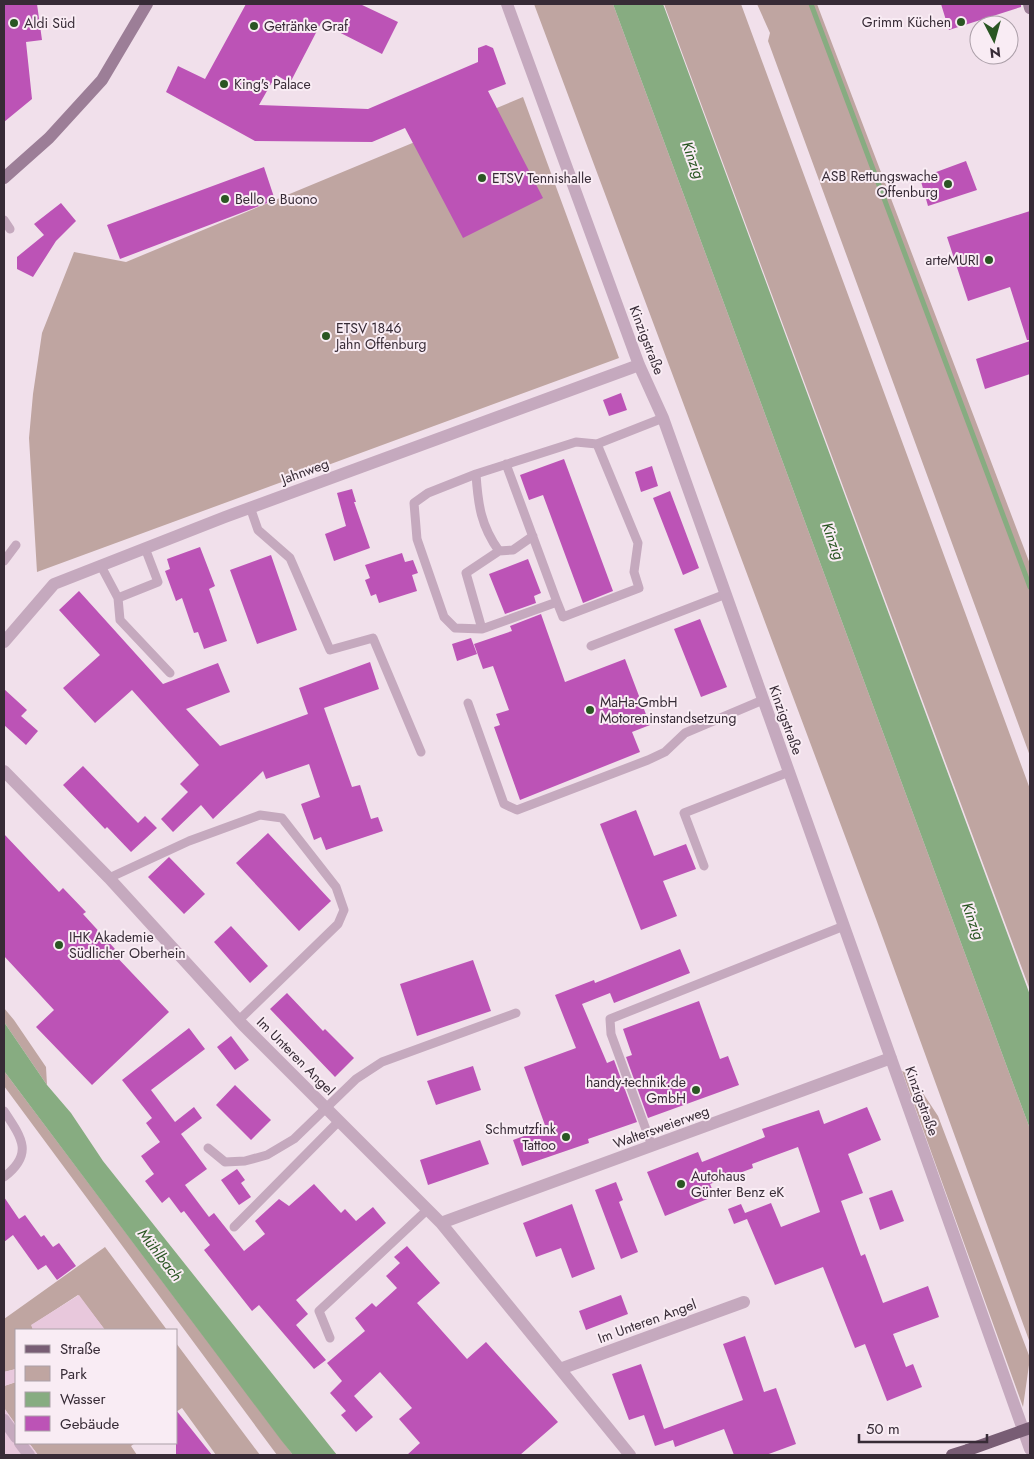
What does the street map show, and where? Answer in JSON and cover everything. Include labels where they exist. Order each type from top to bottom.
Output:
[{"type":"main road","points":[[4,178],[49,138],[102,80],[147,4]]},
{"type":"main road","points":[[1029,4],[1030,8]]},
{"type":"main road","points":[[952,1455],[1030,1428]]},
{"type":"street","name":"Kinzigstraße","points":[[508,4],[639,365],[663,418],[1030,1449]]},
{"type":"street","name":"Jahnweg","points":[[4,642],[54,584],[250,507],[639,365]]},
{"type":"street","name":"Im Unteren Angel","points":[[4,771],[110,878],[239,1020],[440,1223],[630,1455]]},
{"type":"street","name":"Waltersweierweg","points":[[440,1223],[891,1058]]},
{"type":"street","name":"Im Unteren Angel","points":[[560,1369],[744,1302]]},
{"type":"street","points":[[4,1420],[15,1436]]},
{"type":"street","points":[[21,1444],[29,1455]]},
{"type":"lane","points":[[4,220],[10,229]]},
{"type":"lane","points":[[557,602],[482,629],[456,628],[444,617],[417,539],[414,504],[428,493],[476,474],[576,442],[598,444],[663,418]]},
{"type":"lane","points":[[506,464],[563,617],[639,588],[634,572],[638,543],[598,444]]},
{"type":"lane","points":[[476,474],[478,503],[486,534],[499,551]]},
{"type":"lane","points":[[250,507],[258,530],[290,558],[330,650],[373,638],[422,752]]},
{"type":"lane","points":[[482,629],[466,574],[499,551],[513,550],[532,536]]},
{"type":"lane","points":[[4,561],[16,545]]},
{"type":"lane","points":[[118,598],[158,582],[146,548]]},
{"type":"lane","points":[[101,566],[118,598],[120,620],[170,673]]},
{"type":"lane","points":[[591,646],[726,594]]},
{"type":"lane","points":[[468,703],[504,804],[517,810],[648,760],[665,752],[685,732],[763,700]]},
{"type":"lane","points":[[704,866],[684,813],[789,772]]},
{"type":"lane","points":[[110,878],[189,841],[260,815],[282,818],[336,887],[344,910],[338,924],[239,1020]]},
{"type":"lane","points":[[652,1146],[611,1034],[610,1019],[844,926]]},
{"type":"lane","points":[[208,1148],[225,1162],[246,1161],[267,1155],[294,1139],[356,1079],[382,1062],[516,1013]]},
{"type":"lane","points":[[4,1111],[15,1127],[23,1150],[22,1159],[4,1177]]},
{"type":"lane","points":[[234,1227],[338,1121]]},
{"type":"lane","points":[[330,1338],[319,1311],[427,1210]]},
{"type":"green space","points":[[534,4],[613,4],[1030,1129],[1030,1343],[876,919]]},
{"type":"green space","points":[[664,4],[741,4],[1030,789],[1030,990]]},
{"type":"green space","points":[[757,4],[817,4],[1030,564],[1030,756],[768,41],[770,33]]},
{"type":"green space","name":"ETSV 1846 Jahn Offenburg","points":[[523,97],[619,358],[37,572],[29,438],[33,394],[42,333],[74,252],[126,262]]},
{"type":"green space","points":[[4,1008],[46,1067],[47,1085],[4,1022]]},
{"type":"green space","points":[[4,1071],[293,1455],[277,1455],[4,1086]]},
{"type":"green space","points":[[902,1071],[911,1075],[938,1116],[1030,1358],[1023,1407]]},
{"type":"green space","points":[[105,1247],[166,1329],[104,1329],[78,1295],[32,1325],[33,1329],[15,1329],[15,1369],[4,1372],[4,1319]]},
{"type":"green space","points":[[178,1346],[260,1455],[216,1455],[182,1408],[178,1411]]},
{"type":"green space","points":[[15,1382],[15,1424],[4,1408],[4,1386]]},
{"type":"green space","points":[[30,1444],[134,1444],[131,1446],[137,1455],[38,1455]]},
{"type":"shaded area","points":[[79,1295],[104,1329],[33,1329],[31,1325]]},
{"type":"shaded area","points":[[15,1369],[15,1382],[4,1386],[4,1372]]},
{"type":"shaded area","points":[[4,1408],[15,1424],[15,1444],[30,1444],[38,1455],[4,1455]]},
{"type":"water","name":"Kinzig","points":[[613,4],[663,4],[1030,995],[1030,1129]]},
{"type":"water","name":"Mühlbach","points":[[4,1022],[47,1085],[71,1113],[103,1161],[337,1455],[293,1455],[281,1440],[4,1071]]},
{"type":"building","points":[[4,4],[37,4],[42,40],[26,42],[32,99],[4,122]]},
{"type":"building","points":[[246,4],[360,4],[398,22],[382,54],[321,23],[290,83],[276,75],[259,105],[368,109],[478,62],[478,48],[486,45],[493,48],[506,84],[488,91],[543,198],[463,238],[405,128],[372,142],[255,141],[166,92],[178,66],[205,79]]},
{"type":"building","name":"Grimm Küchen","points":[[941,4],[1021,4],[1021,7],[996,15],[969,15],[969,24],[949,30]]},
{"type":"building","name":"ASB Rettungswache Offenburg","points":[[966,161],[977,190],[928,206],[920,178]]},
{"type":"building","points":[[264,167],[275,200],[120,259],[107,225]]},
{"type":"building","points":[[61,203],[76,221],[56,241],[33,277],[17,269],[17,257],[44,235],[34,224]]},
{"type":"building","points":[[1030,211],[1030,340],[1027,340],[1010,287],[968,301],[947,237]]},
{"type":"building","points":[[1030,341],[1030,374],[985,389],[976,359]]},
{"type":"building","points":[[621,393],[627,410],[609,416],[603,400]]},
{"type":"building","points":[[564,459],[613,591],[583,603],[543,495],[529,500],[520,475]]},
{"type":"building","points":[[652,466],[658,486],[641,492],[635,472]]},
{"type":"building","points":[[352,489],[356,502],[354,502],[370,548],[334,561],[325,534],[346,526],[337,493]]},
{"type":"building","points":[[670,491],[699,568],[683,575],[653,498]]},
{"type":"building","points":[[200,547],[215,586],[209,589],[227,641],[204,649],[198,632],[194,633],[182,598],[176,601],[165,571],[170,569],[167,559]]},
{"type":"building","points":[[402,553],[405,562],[413,560],[418,573],[412,575],[417,591],[379,603],[376,594],[371,596],[365,580],[370,578],[365,565]]},
{"type":"building","points":[[271,555],[297,630],[257,644],[230,570]]},
{"type":"building","points":[[528,559],[541,593],[534,596],[536,603],[505,614],[489,574]]},
{"type":"building","points":[[79,591],[163,684],[218,663],[230,692],[186,709],[220,746],[308,714],[299,688],[370,662],[379,689],[324,708],[352,787],[360,785],[371,819],[378,817],[383,831],[326,850],[321,837],[314,840],[301,804],[320,797],[309,764],[266,779],[263,771],[213,819],[201,805],[173,832],[161,819],[188,792],[180,784],[199,765],[132,690],[95,723],[63,688],[100,655],[59,610]]},
{"type":"building","points":[[541,614],[565,682],[625,659],[650,725],[632,732],[640,752],[520,800],[494,727],[500,725],[496,714],[509,710],[493,666],[483,669],[474,644],[512,631],[510,626]]},
{"type":"building","points":[[700,619],[727,687],[701,697],[674,629]]},
{"type":"building","points":[[471,638],[477,654],[457,661],[452,644]]},
{"type":"building","points":[[4,689],[27,710],[21,716],[38,731],[26,745],[4,725]]},
{"type":"building","points":[[83,766],[138,823],[145,816],[157,828],[131,852],[107,827],[105,829],[63,785]]},
{"type":"building","points":[[636,810],[654,856],[686,844],[696,869],[663,881],[677,916],[641,930],[600,824]]},
{"type":"building","points":[[268,833],[331,901],[299,931],[236,863]]},
{"type":"building","points":[[4,834],[59,892],[63,888],[86,912],[83,914],[115,949],[112,952],[169,1012],[92,1085],[36,1027],[54,1010],[4,956]]},
{"type":"building","points":[[169,857],[205,894],[184,914],[148,877]]},
{"type":"building","points":[[231,926],[268,966],[250,983],[214,942]]},
{"type":"building","points":[[680,949],[690,973],[614,1003],[610,993],[582,1004],[607,1063],[614,1060],[637,1122],[588,1139],[589,1143],[522,1166],[513,1140],[546,1128],[524,1067],[576,1048],[555,995],[594,980],[595,983]]},
{"type":"building","points":[[473,960],[491,1011],[417,1036],[400,984]]},
{"type":"building","points":[[287,993],[323,1031],[325,1029],[354,1058],[335,1077],[270,1009]]},
{"type":"building","points":[[699,1001],[720,1059],[728,1056],[739,1085],[648,1118],[626,1057],[632,1055],[623,1029]]},
{"type":"building","points":[[189,1028],[205,1049],[151,1090],[175,1122],[194,1107],[202,1118],[181,1134],[207,1169],[185,1185],[209,1217],[214,1213],[244,1251],[265,1234],[255,1221],[279,1199],[289,1206],[314,1184],[341,1213],[345,1209],[356,1221],[373,1207],[386,1223],[296,1300],[308,1314],[296,1325],[326,1360],[314,1369],[259,1305],[252,1311],[204,1250],[210,1245],[184,1211],[181,1213],[169,1197],[162,1203],[145,1181],[154,1174],[141,1156],[160,1142],[146,1123],[152,1118],[122,1080]]},
{"type":"building","points":[[231,1036],[249,1060],[235,1070],[217,1047]]},
{"type":"building","points":[[473,1066],[481,1090],[436,1105],[427,1081]]},
{"type":"building","points":[[235,1085],[271,1120],[251,1140],[216,1105]]},
{"type":"building","points":[[867,1107],[881,1140],[848,1154],[863,1193],[841,1201],[861,1256],[865,1254],[883,1303],[928,1286],[939,1317],[893,1334],[906,1367],[913,1364],[922,1387],[887,1401],[865,1344],[855,1348],[823,1267],[775,1285],[747,1219],[734,1224],[728,1209],[741,1204],[745,1213],[771,1203],[781,1227],[820,1212],[798,1147],[752,1164],[753,1168],[710,1184],[715,1196],[665,1216],[647,1172],[698,1152],[702,1162],[765,1137],[762,1129],[819,1110],[824,1124]]},
{"type":"building","points":[[480,1140],[489,1164],[428,1185],[420,1160]]},
{"type":"building","points":[[237,1169],[245,1180],[241,1183],[251,1197],[239,1205],[221,1180]]},
{"type":"building","points":[[616,1182],[623,1200],[619,1202],[638,1252],[621,1259],[595,1190]]},
{"type":"building","points":[[892,1190],[904,1221],[880,1230],[869,1198]]},
{"type":"building","points":[[4,1197],[19,1219],[25,1215],[41,1237],[44,1235],[53,1247],[59,1243],[76,1266],[57,1280],[46,1265],[38,1270],[13,1235],[4,1242]]},
{"type":"building","points":[[572,1204],[595,1269],[572,1278],[561,1248],[536,1257],[523,1223]]},
{"type":"building","points":[[407,1246],[440,1283],[417,1303],[467,1359],[486,1342],[558,1422],[520,1455],[407,1455],[420,1443],[399,1419],[412,1408],[380,1372],[354,1396],[373,1417],[356,1432],[341,1415],[346,1411],[330,1393],[342,1381],[327,1363],[365,1331],[355,1318],[372,1303],[376,1307],[397,1288],[386,1276],[400,1263],[394,1257]]},
{"type":"building","points":[[621,1295],[628,1314],[586,1330],[579,1311]]},
{"type":"building","points":[[745,1336],[764,1392],[776,1388],[796,1444],[766,1455],[734,1455],[724,1429],[675,1447],[673,1440],[655,1446],[644,1415],[629,1420],[612,1374],[641,1364],[664,1429],[743,1400],[723,1344]]},
{"type":"building","points":[[178,1412],[212,1455],[176,1455],[176,1444],[178,1444]]},
{"type":"waterway","points":[[811,4],[1030,587]]},
{"type":"place","name":"Grimm Küchen","points":[[961,22]]},
{"type":"place","name":"Aldi Süd","points":[[14,23]]},
{"type":"place","name":"Getränke Graf","points":[[254,26]]},
{"type":"place","name":"King's Palace","points":[[224,84]]},
{"type":"place","name":"ETSV Tennishalle","points":[[482,178]]},
{"type":"place","name":"ASB Rettungswache Offenburg","points":[[948,184]]},
{"type":"place","name":"Bello e Buono","points":[[225,199]]},
{"type":"place","name":"arteMURI","points":[[989,260]]},
{"type":"place","name":"ETSV 1846 Jahn Offenburg","points":[[326,336]]},
{"type":"place","name":"MaHa-GmbH Motoreninstandsetzung","points":[[590,710]]},
{"type":"place","name":"IHK Akademie Südlicher Oberhein","points":[[59,945]]},
{"type":"place","name":"handy-technik.de GmbH","points":[[696,1090]]},
{"type":"place","name":"Schmutzfink Tattoo","points":[[566,1137]]},
{"type":"place","name":"Autohaus Günter Benz eK","points":[[681,1184]]}]
